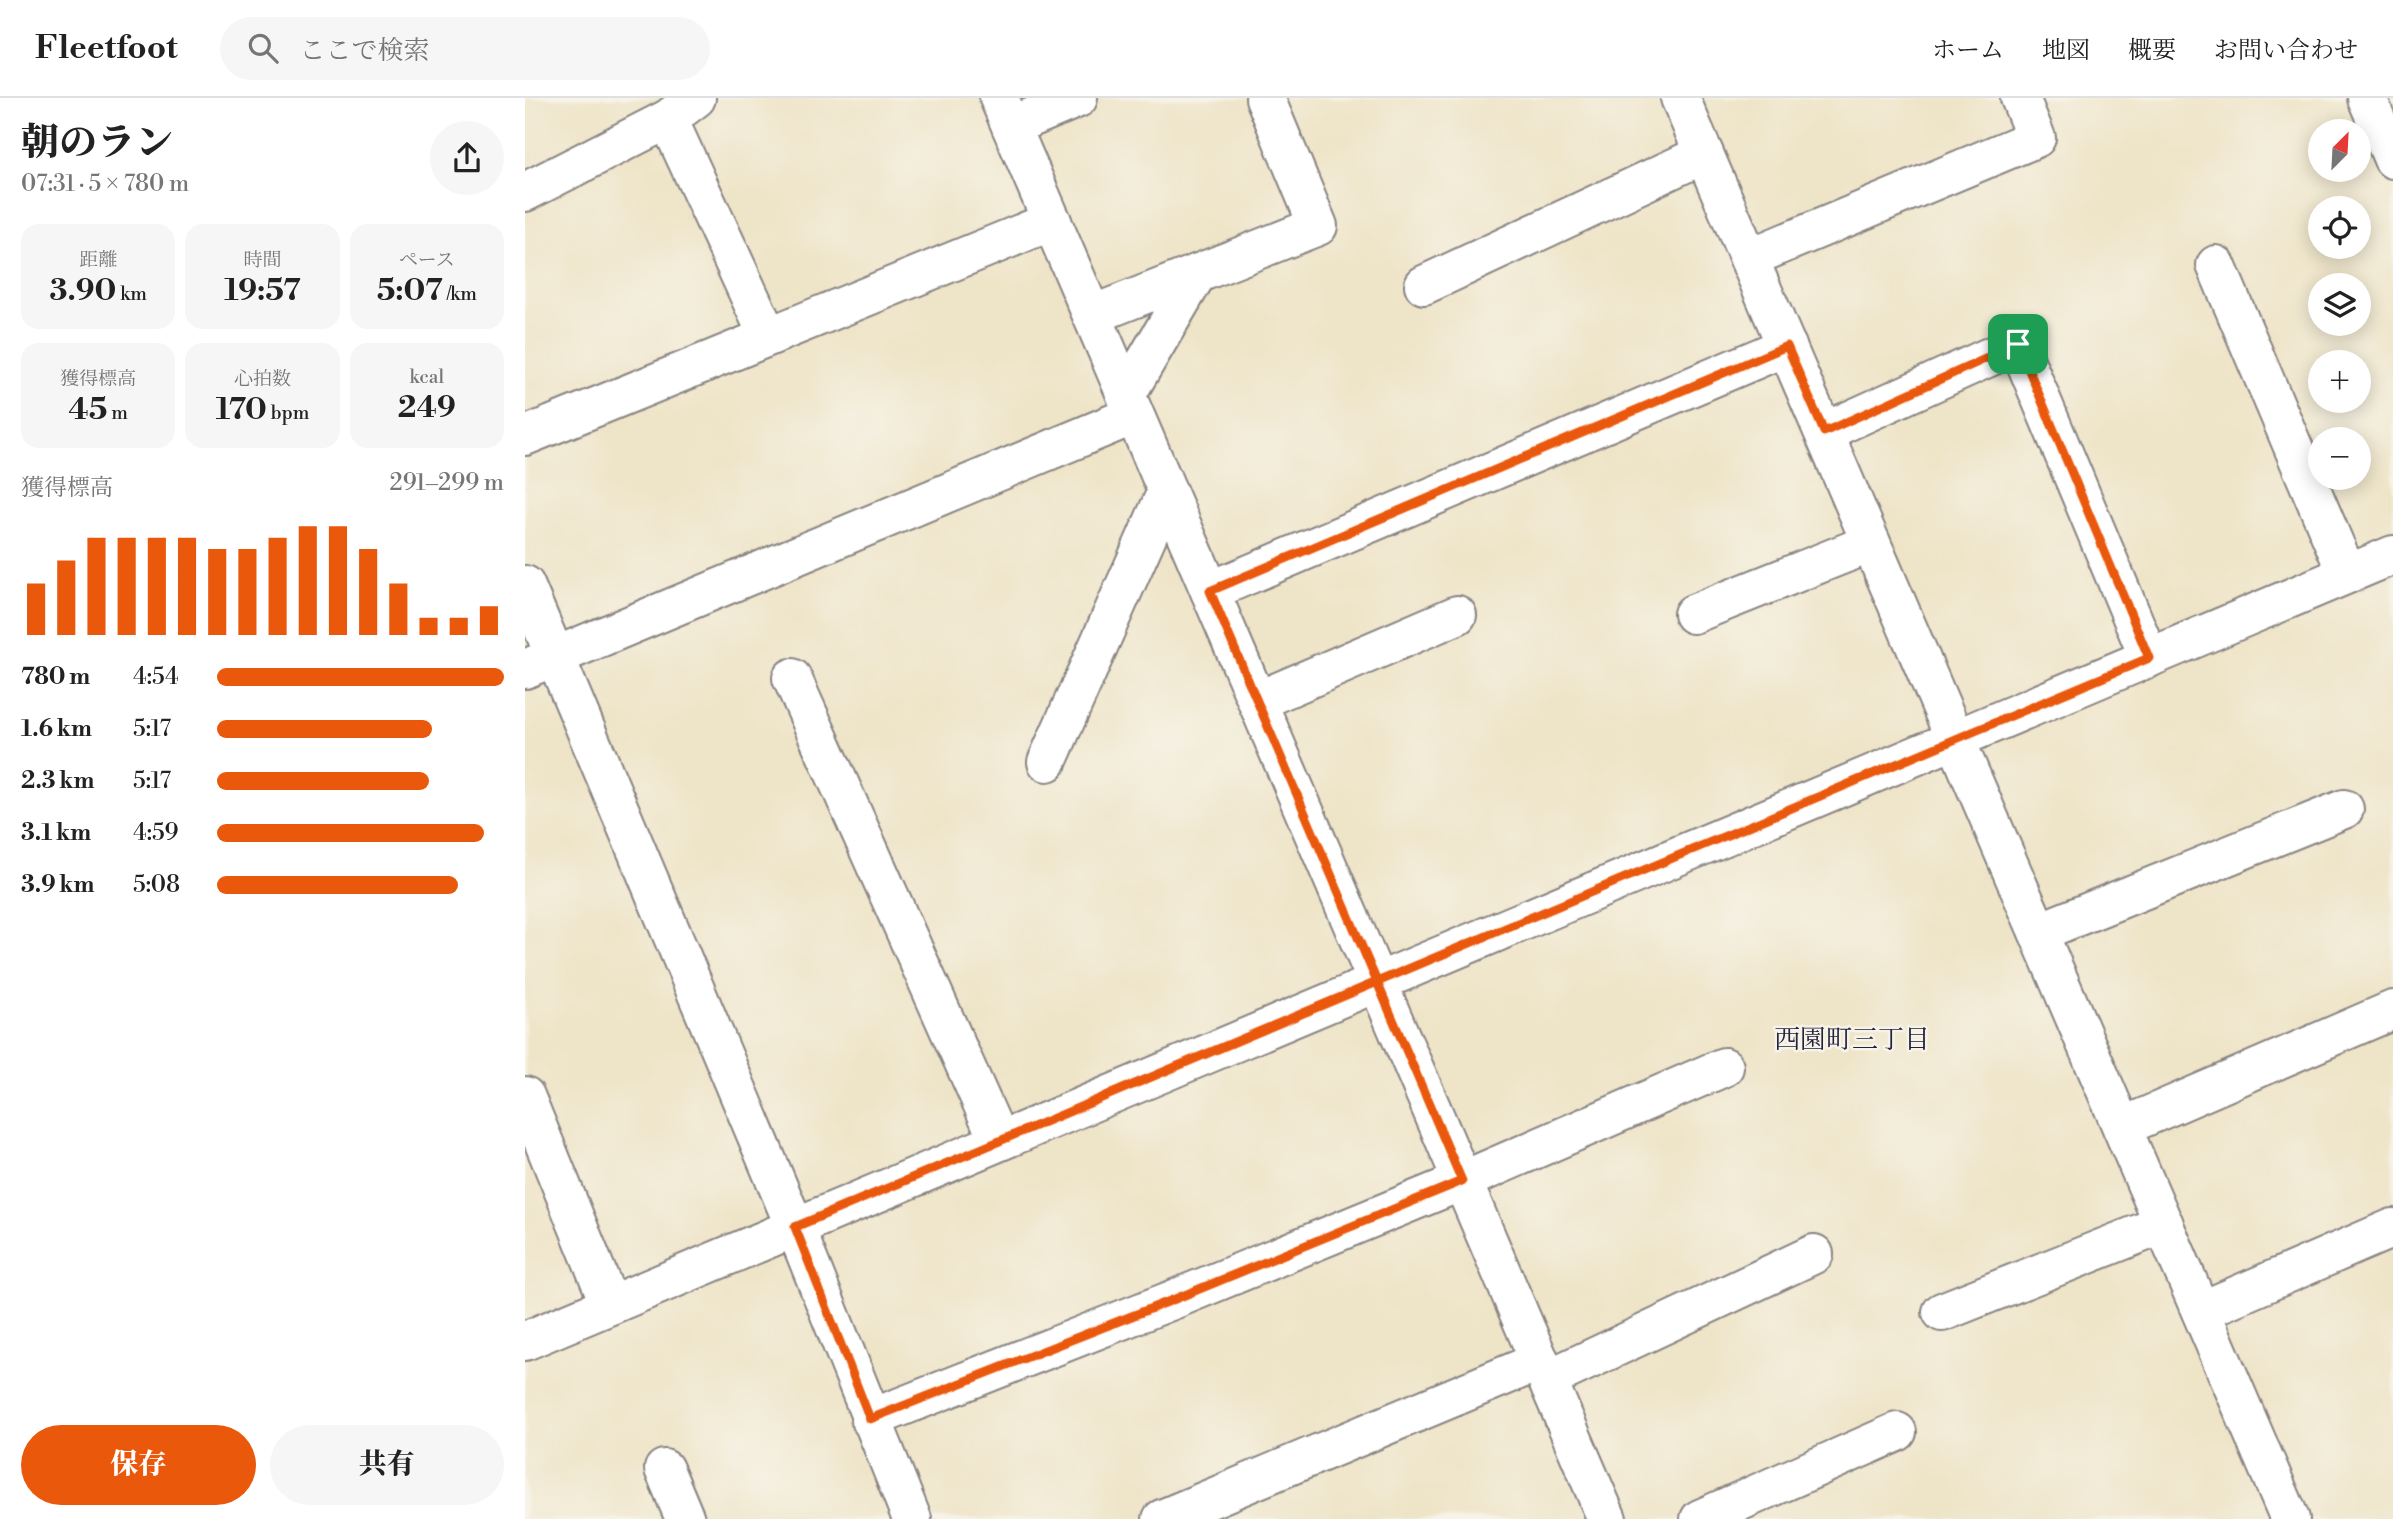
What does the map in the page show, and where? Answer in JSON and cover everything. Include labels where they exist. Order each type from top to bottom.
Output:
[{"type":"street","points":[[1078,98],[1005,112],[1607,1519]]},
{"type":"street","points":[[1092,315],[1318,226],[1265,98]]},
{"type":"street","points":[[1680,98],[2290,1519]]},
{"type":"street","points":[[1749,258],[2036,138],[2020,98]]},
{"type":"street","points":[[2367,98],[2393,159]]},
{"type":"street","points":[[525,192],[682,109],[768,336]]},
{"type":"street","points":[[1424,285],[1704,154]]},
{"type":"street","points":[[525,436],[1052,221]]},
{"type":"street","points":[[2216,265],[2347,574]]},
{"type":"street","points":[[540,663],[1130,405],[1197,274]]},
{"type":"street","points":[[1824,432],[2018,344],[2149,658]]},
{"type":"street","points":[[1210,591],[1787,346]]},
{"type":"street","points":[[1047,762],[1167,491]]},
{"type":"street","points":[[1693,614],[1871,542]]},
{"type":"street","points":[[525,1341],[2393,555]]},
{"type":"street","points":[[525,585],[540,663],[795,1227],[912,1519]]},
{"type":"street","points":[[1257,701],[1457,615]]},
{"type":"street","points":[[792,678],[999,1141]]},
{"type":"street","points":[[2039,932],[2344,809]]},
{"type":"street","points":[[2122,1127],[2393,1010]]},
{"type":"street","points":[[870,1419],[1163,1304],[1462,1181],[1724,1067]]},
{"type":"street","points":[[525,1096],[610,1305]]},
{"type":"street","points":[[1942,1312],[2164,1224]]},
{"type":"street","points":[[2201,1311],[2393,1228]]},
{"type":"street","points":[[1162,1519],[1544,1370],[1814,1254]]},
{"type":"street","points":[[1700,1519],[1897,1432]]},
{"type":"street","points":[[664,1469],[685,1519]]},
{"type":"district","name":"西園町三丁目","points":[[1852,1039]]},
{"type":"route","points":[[2018,344],[1824,432],[1787,346],[1210,591],[1377,982],[795,1227],[870,1419],[1175,1299],[1462,1181],[1377,982],[2149,658],[2018,344]]}]
